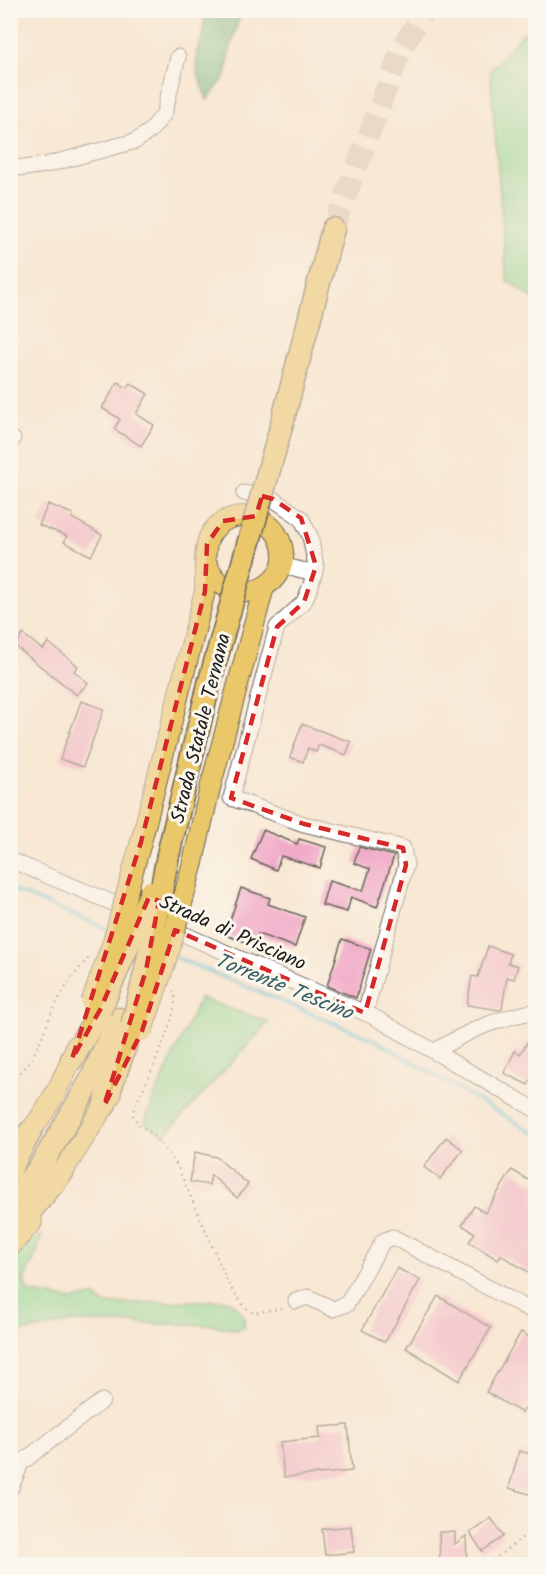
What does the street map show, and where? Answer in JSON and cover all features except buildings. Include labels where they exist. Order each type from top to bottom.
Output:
[{"type":"highway","name":"Strada Statale Ternana","points":[[10,1202],[39,1169],[90,1082],[117,1018],[168,855],[209,684],[281,427],[333,229]]},
{"type":"highway","points":[[72,1059],[117,1018]]},
{"type":"highway","points":[[104,1106],[117,1018]]},
{"type":"highway","points":[[10,1169],[30,1132]]},
{"type":"highway","points":[[10,1232],[23,1220],[63,1171]]},
{"type":"main road","points":[[117,1018],[113,942],[206,591],[207,544],[213,530],[223,521],[240,515],[260,519],[275,531],[282,546],[281,565],[275,578],[264,587],[247,593],[228,590],[216,581],[207,564]]},
{"type":"main road","points":[[117,1018],[170,948],[264,587]]},
{"type":"main road","points":[[10,1153],[30,1132],[72,1059]]},
{"type":"main road","points":[[10,1247],[29,1226],[104,1106]]},
{"type":"street","points":[[10,166],[22,168],[46,165],[136,141],[151,130],[164,114],[178,57]]},
{"type":"street","points":[[244,493],[273,499],[301,518],[310,536],[316,566],[304,602],[277,627],[231,798],[304,824],[403,848],[406,865],[365,1013]]},
{"type":"street","points":[[281,565],[314,573]]},
{"type":"street","name":"Strada di Prisciano","points":[[10,860],[365,1013],[536,1110]]},
{"type":"street","points":[[435,1051],[468,1031],[510,1016],[536,1011]]},
{"type":"street","points":[[296,1301],[308,1296],[333,1308],[346,1304],[383,1241],[393,1237],[536,1313]]},
{"type":"street","points":[[10,1490],[21,1463],[102,1401]]},
{"type":"path","points":[[10,1078],[14,1078],[23,1070],[37,1047],[53,1012],[76,974],[93,953]]},
{"type":"path","points":[[169,986],[176,995],[176,1006],[166,1036],[134,1109],[133,1117],[139,1125],[152,1133],[177,1165],[230,1287],[244,1306],[253,1313],[263,1313],[285,1308],[296,1301]]},
{"type":"path","points":[[488,1564],[536,1527]]},
{"type":"highlighted area","points":[[262,496],[273,499],[301,518],[316,566],[304,602],[277,627],[231,798],[304,824],[403,848],[406,865],[365,1013],[175,930],[142,1031],[104,1106],[146,970],[159,901],[149,897],[100,1010],[72,1059],[141,842],[205,591],[207,544],[223,521],[256,516]]},
{"type":"green space","points":[[204,11],[247,11],[239,19],[230,50],[226,76],[207,100],[197,71],[196,53],[203,37]]},
{"type":"green space","points":[[536,31],[535,300],[507,280],[490,71],[523,33]]},
{"type":"green space","points":[[200,998],[269,1022],[164,1136],[145,1122]]},
{"type":"green space","points":[[42,1234],[36,1255],[24,1279],[27,1292],[73,1300],[93,1296],[106,1304],[228,1300],[243,1315],[244,1328],[236,1330],[214,1325],[72,1322],[19,1333],[11,1330],[11,1257]]},
{"type":"waterway","name":"Torrente Tescino","points":[[10,889],[110,930]]},
{"type":"waterway","name":"Torrente Tescino","points":[[175,957],[375,1040],[536,1134]]},
{"type":"tunnel","points":[[333,229],[403,45],[426,10]]}]
